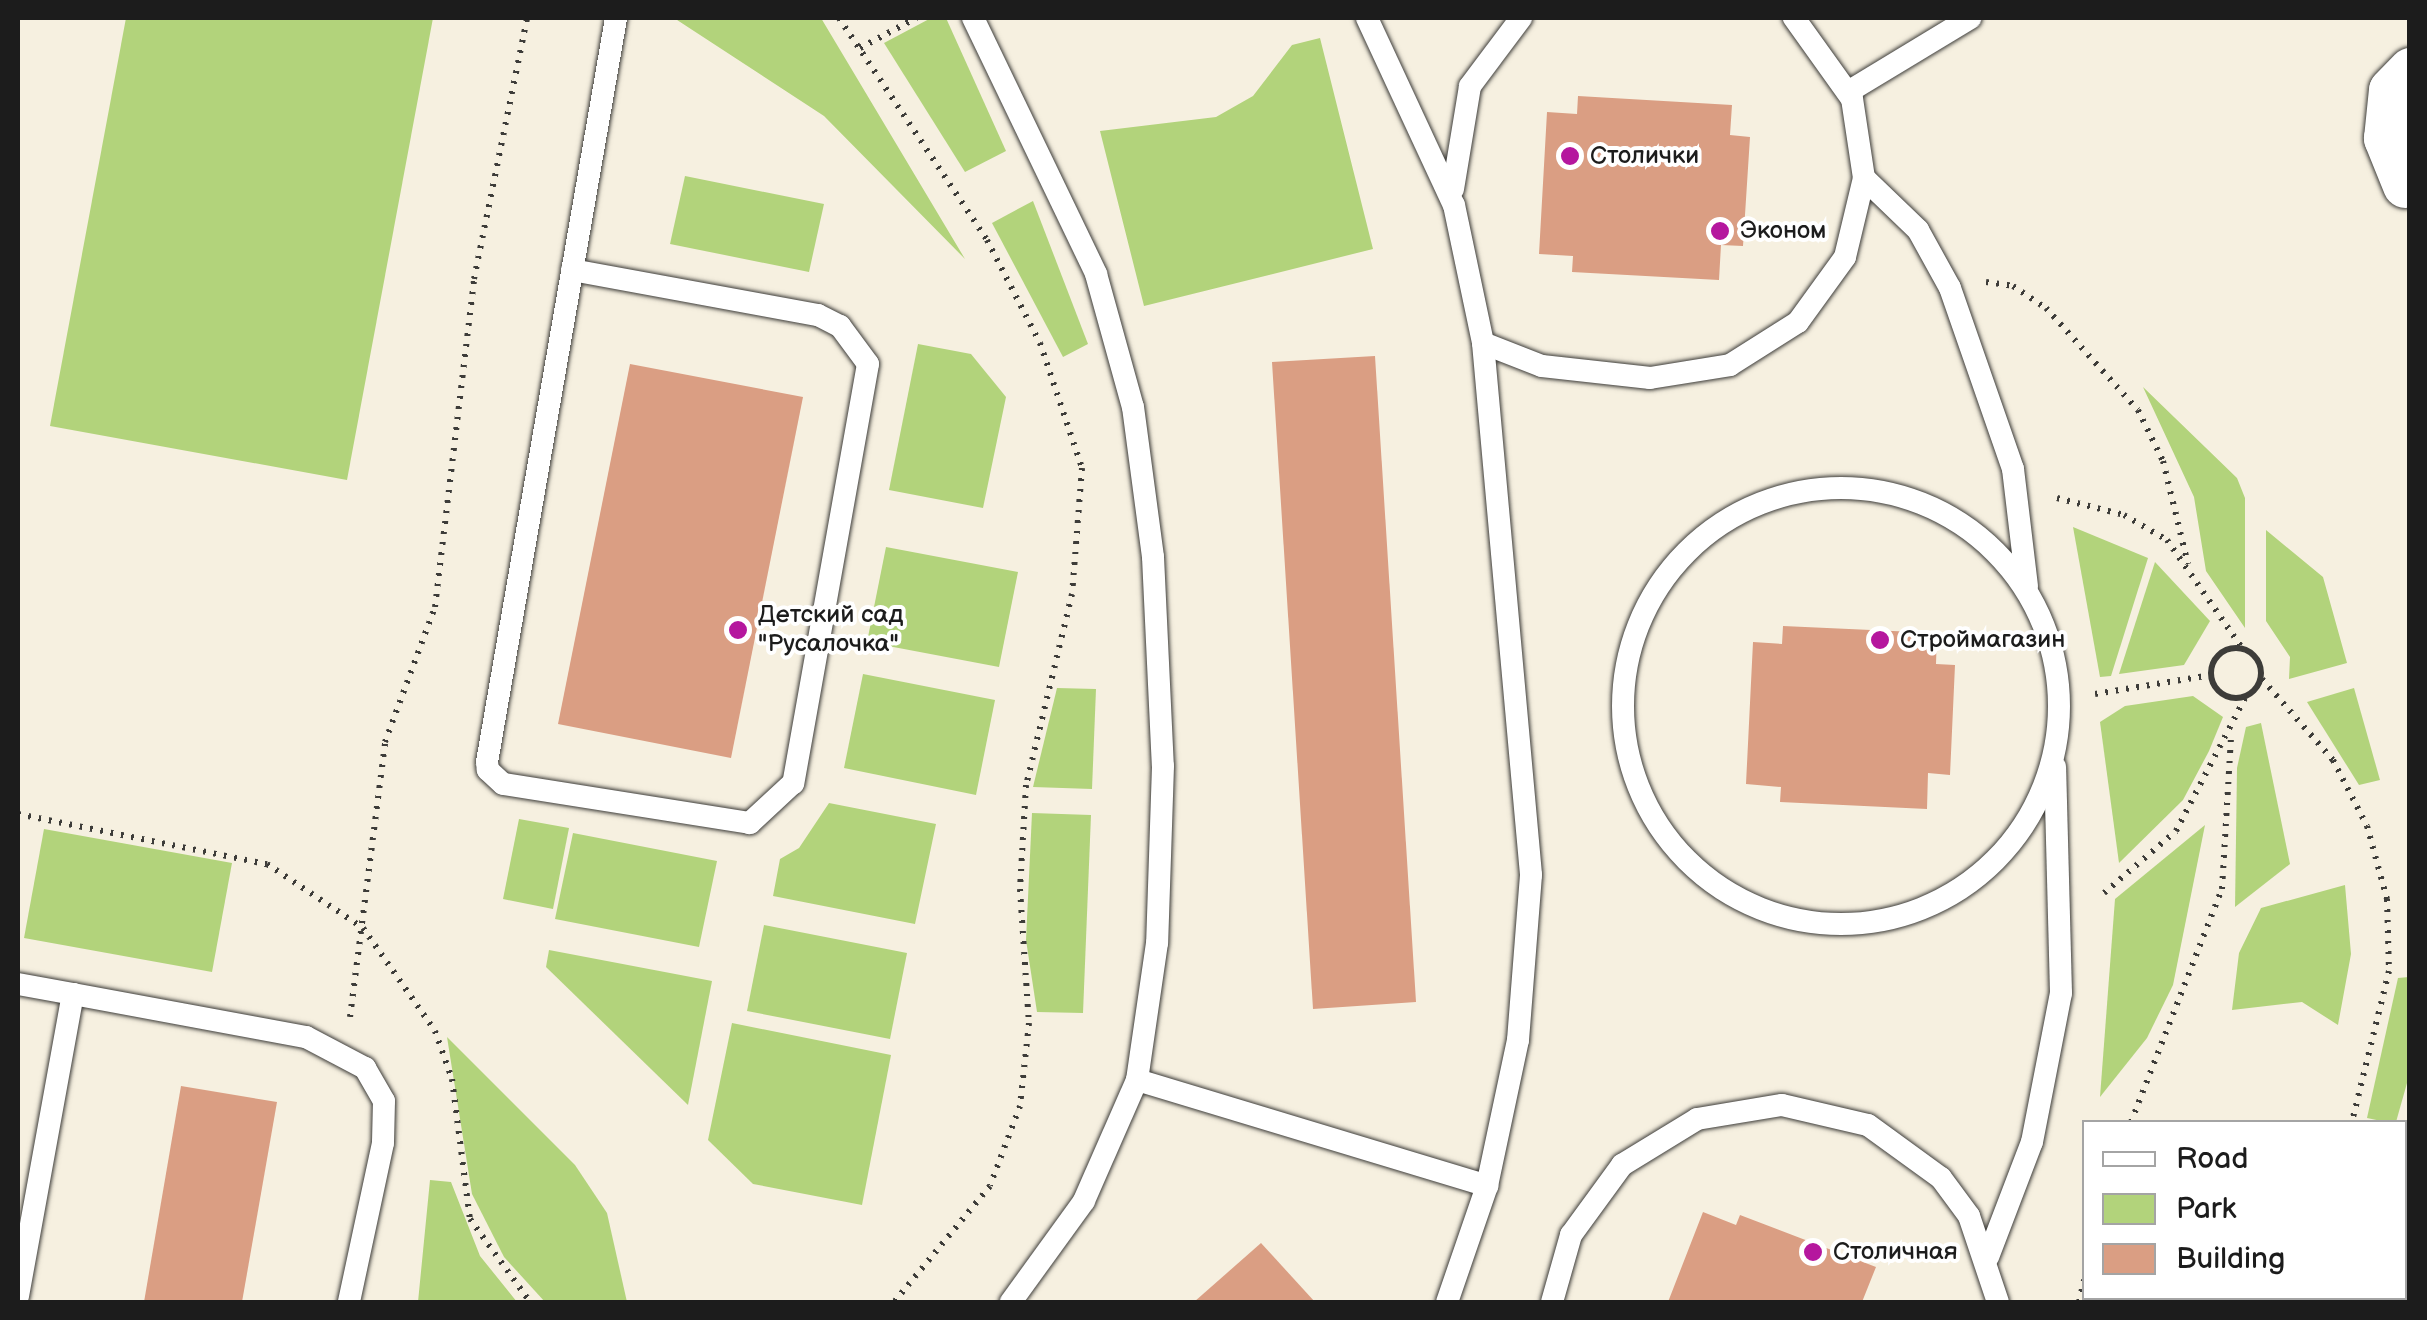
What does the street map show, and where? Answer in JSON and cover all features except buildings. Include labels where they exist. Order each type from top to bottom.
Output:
[{"type":"street","points":[[2408,193],[2386,138],[2391,90],[2410,70]]},
{"type":"lane","points":[[572,270],[818,315],[840,326],[868,364],[793,783],[750,823],[503,784],[488,770],[572,270],[616,18]]},
{"type":"lane","points":[[973,18],[1096,274],[1133,408],[1153,557],[1163,766],[1157,943],[1137,1080],[1084,1201],[1012,1302]]},
{"type":"lane","points":[[1367,18],[1454,205]]},
{"type":"lane","points":[[1447,1302],[1487,1186],[1518,1040],[1531,875],[1483,343],[1454,205],[1453,151],[1470,86],[1521,18]]},
{"type":"lane","points":[[1483,343],[1542,366],[1650,378],[1730,365],[1788,331],[1825,292],[1859,219],[1864,178],[1848,92],[1794,18]]},
{"type":"lane","points":[[1848,92],[1970,18]]},
{"type":"lane","points":[[1864,178],[1918,230],[1950,288],[2013,469],[2028,590],[2058,670],[2055,755],[2061,993],[2032,1142],[1988,1257]]},
{"type":"lane","points":[[2028,590],[1969,527],[1892,492],[1849,486],[1764,501],[1692,546],[1664,578],[1628,656],[1625,742],[1655,822],[1714,884],[1750,905],[1834,924],[1918,910],[1991,865],[2041,795],[2055,755]]},
{"type":"lane","points":[[18,984],[306,1037],[345,1053],[384,1101],[349,1302]]},
{"type":"lane","points":[[18,1296],[73,994]]},
{"type":"lane","points":[[1137,1080],[1487,1186]]},
{"type":"lane","points":[[1552,1302],[1571,1235],[1622,1165],[1670,1132],[1739,1108],[1826,1111],[1908,1148],[1969,1216],[1988,1257],[1998,1302]]},
{"type":"path","points":[[345,1053],[385,742],[435,607],[474,279],[527,18]]},
{"type":"path","points":[[839,18],[986,240],[1040,343],[1082,468],[1072,594],[1026,785],[1020,889],[1029,1023],[1020,1106],[990,1186],[894,1302]]},
{"type":"path","points":[[860,48],[916,18]]},
{"type":"path","points":[[1985,282],[2013,286],[2046,308],[2138,410],[2173,490],[2188,564]]},
{"type":"path","points":[[2057,498],[2124,515],[2188,564],[2262,679],[2333,760],[2367,826],[2387,900],[2376,1051],[2353,1120]]},
{"type":"path","points":[[2242,648],[2217,656],[2211,676],[2218,693],[2245,698]]},
{"type":"path","points":[[2095,694],[2211,676]]},
{"type":"path","points":[[2104,894],[2176,830],[2231,737],[2245,698],[2262,679]]},
{"type":"path","points":[[2133,1120],[2222,889],[2231,737]]},
{"type":"path","points":[[18,814],[267,864],[362,928],[435,1031],[452,1079],[470,1219],[530,1302]]},
{"type":"green space","points":[[126,18],[433,18],[347,480],[50,426]]},
{"type":"green space","points":[[674,18],[821,18],[965,259],[824,116]]},
{"type":"green space","points":[[931,18],[946,18],[1006,151],[965,172],[884,43]]},
{"type":"green space","points":[[1320,38],[1373,249],[1144,306],[1100,131],[1216,117],[1253,96],[1292,45]]},
{"type":"green space","points":[[685,176],[824,204],[809,272],[670,244]]},
{"type":"green space","points":[[1033,201],[1088,344],[1063,357],[992,223]]},
{"type":"green space","points":[[918,344],[971,354],[1006,397],[983,508],[889,490]]},
{"type":"green space","points":[[2143,387],[2237,478],[2245,498],[2245,628],[2206,571],[2194,497]]},
{"type":"green space","points":[[2073,527],[2148,558],[2111,676],[2100,677]]},
{"type":"green space","points":[[2266,530],[2323,577],[2347,663],[2289,679],[2290,657],[2266,621]]},
{"type":"green space","points":[[886,547],[1018,572],[999,667],[867,642]]},
{"type":"green space","points":[[2155,562],[2210,621],[2184,665],[2119,674]]},
{"type":"green space","points":[[863,674],[995,700],[976,795],[844,768]]},
{"type":"green space","points":[[1057,688],[1096,689],[1092,789],[1033,787]]},
{"type":"green space","points":[[2354,688],[2380,780],[2359,785],[2307,702]]},
{"type":"green space","points":[[2193,696],[2223,717],[2209,751],[2183,800],[2119,863],[2100,722],[2125,706]]},
{"type":"green space","points":[[2261,723],[2290,864],[2235,907],[2237,768],[2246,727]]},
{"type":"green space","points":[[829,803],[936,824],[915,924],[773,896],[780,859],[799,848]]},
{"type":"green space","points":[[1032,813],[1091,815],[1083,1013],[1037,1012],[1026,940]]},
{"type":"green space","points":[[519,819],[569,828],[553,909],[503,899]]},
{"type":"green space","points":[[2205,825],[2173,985],[2147,1038],[2100,1097],[2115,899]]},
{"type":"green space","points":[[44,829],[232,863],[212,972],[24,938]]},
{"type":"green space","points":[[573,833],[717,861],[699,947],[555,919]]},
{"type":"green space","points":[[2345,885],[2351,954],[2338,1025],[2302,1002],[2232,1010],[2239,953],[2261,908]]},
{"type":"green space","points":[[764,925],[907,953],[890,1039],[747,1011]]},
{"type":"green space","points":[[549,950],[712,981],[688,1105],[546,967]]},
{"type":"green space","points":[[2409,977],[2409,1076],[2397,1120],[2376,1120],[2367,1118],[2398,978]]},
{"type":"green space","points":[[732,1023],[891,1055],[862,1205],[753,1184],[708,1140]]},
{"type":"green space","points":[[447,1037],[575,1165],[607,1213],[627,1302],[545,1302],[504,1257],[472,1194]]},
{"type":"green space","points":[[430,1180],[451,1182],[480,1256],[517,1302],[418,1302]]},
{"type":"place","name":"Столички","points":[[1570,156]]},
{"type":"place","name":"Эконом","points":[[1720,231]]},
{"type":"place","name":"Детский сад \"Русалочка\"","points":[[738,630]]},
{"type":"place","name":"Строймагазин","points":[[1880,640]]},
{"type":"place","name":"Столичная","points":[[1813,1252]]}]
